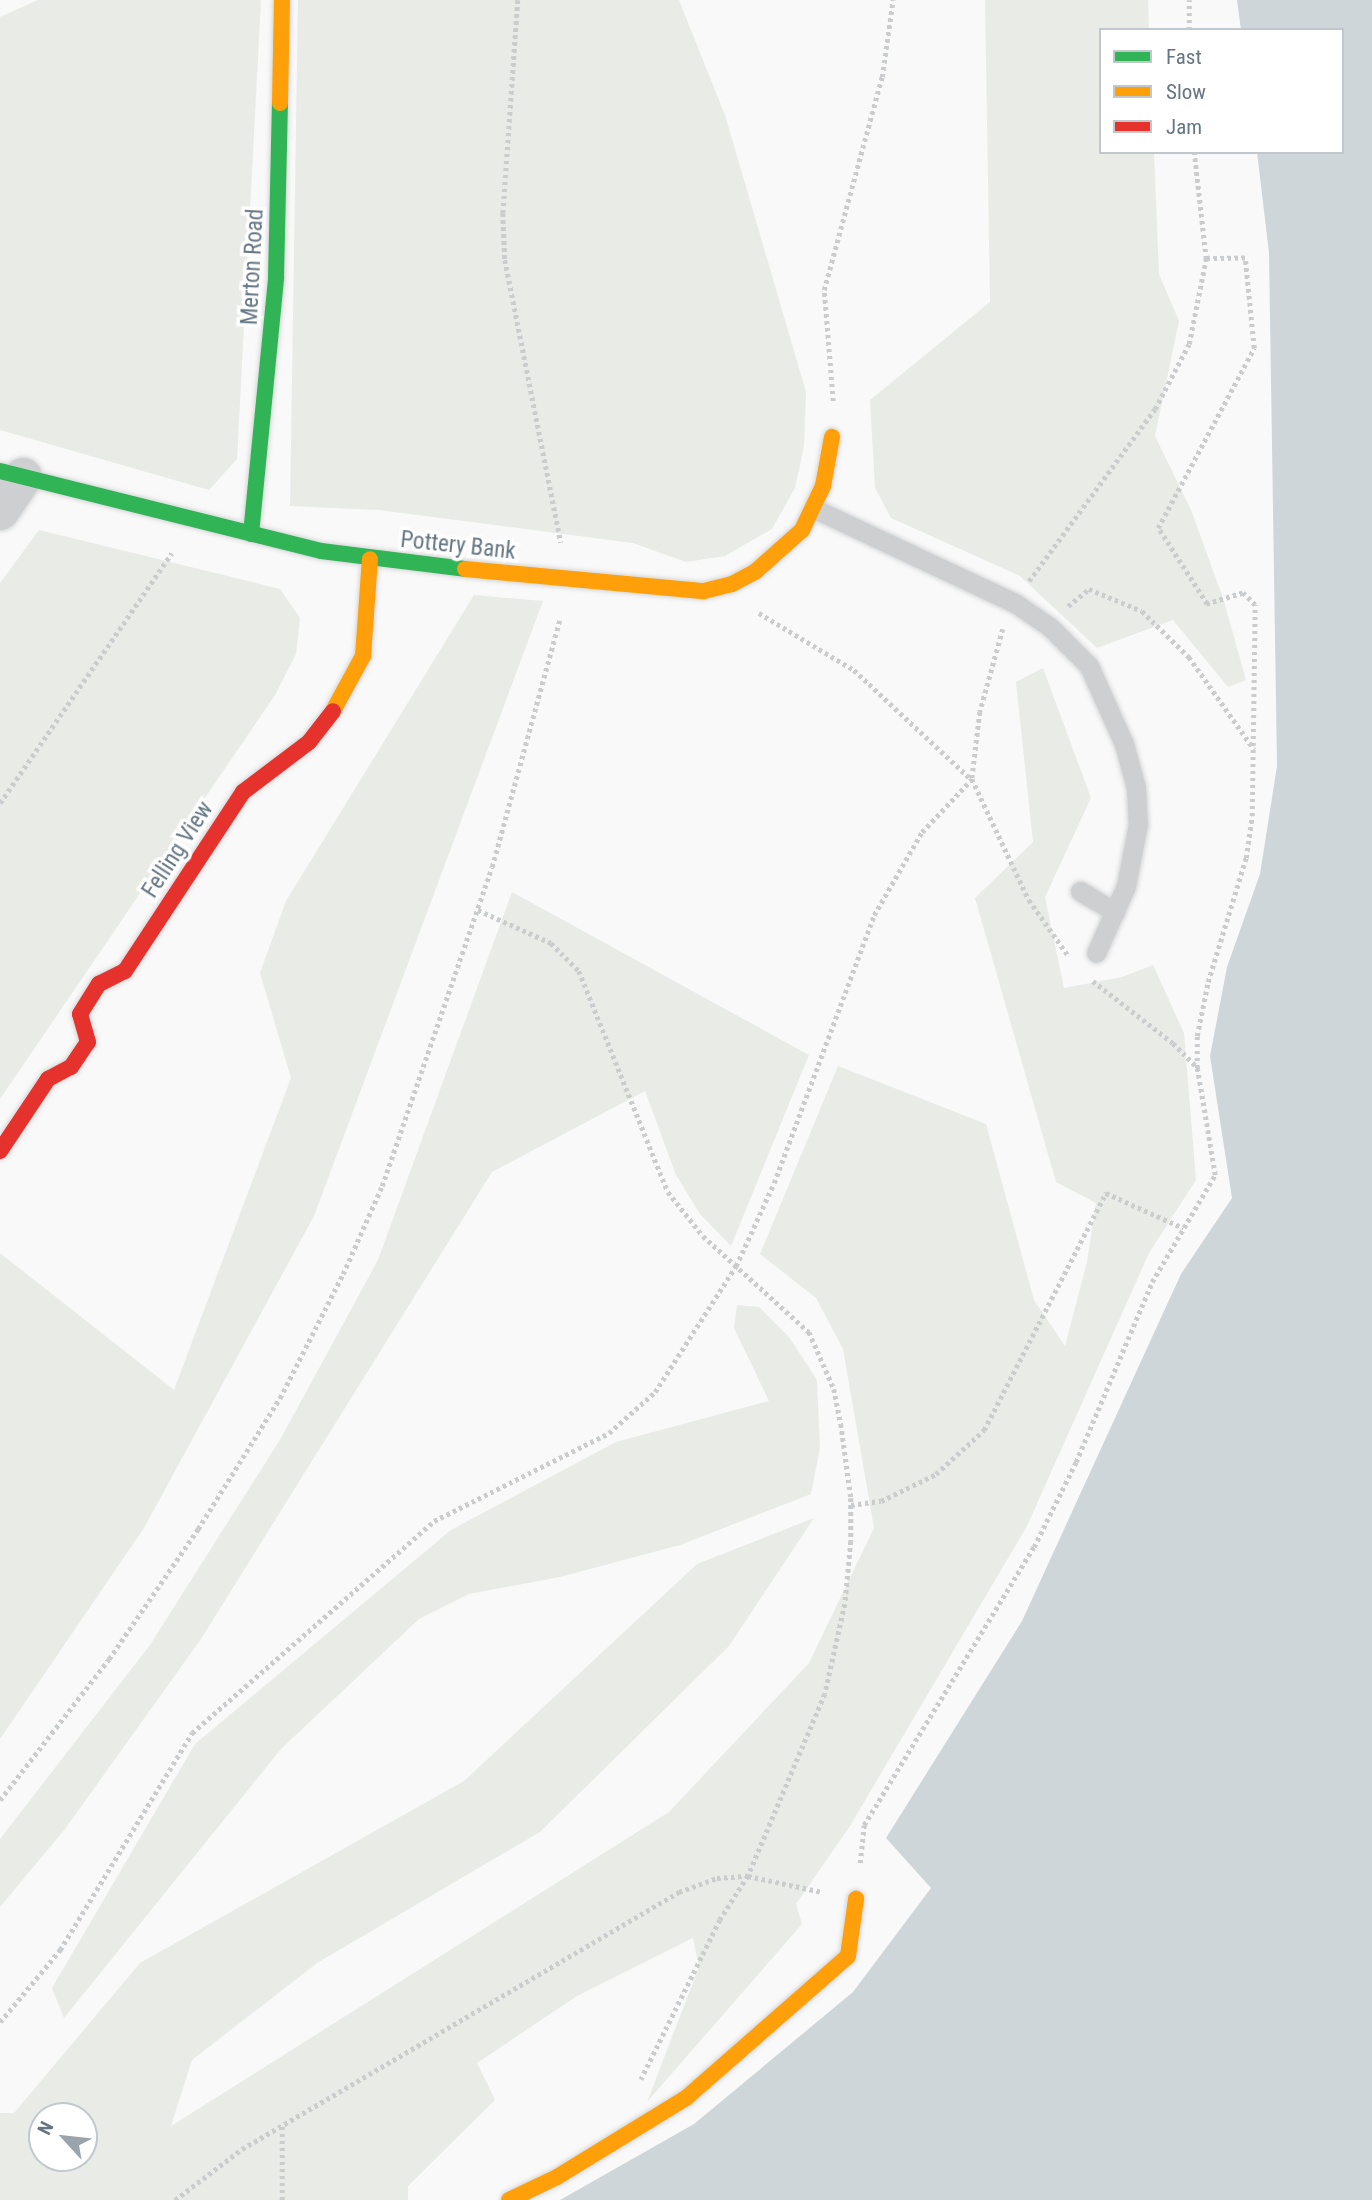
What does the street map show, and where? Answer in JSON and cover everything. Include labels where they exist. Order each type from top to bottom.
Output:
[{"type":"street","name":"Merton Road","points":[[251,534],[276,277],[282,0]]},
{"type":"street","name":"Pottery Bank","points":[[12,474],[195,521],[370,559],[565,581],[704,591],[732,584],[779,554],[815,509],[832,437]]},
{"type":"street","points":[[0,511],[12,474]]},
{"type":"street","name":"Felling View","points":[[0,1151],[48,1079],[71,1067],[88,1042],[80,1014],[99,984],[125,971],[243,792],[309,742],[340,703],[363,656],[370,559]]},
{"type":"street","points":[[509,2200],[629,2134],[686,2098],[848,1956],[856,1899]]},
{"type":"lane","points":[[815,509],[1015,603],[1051,627],[1089,666],[1108,700],[1136,788],[1135,856],[1097,953]]},
{"type":"lane","points":[[1080,891],[1115,912]]},
{"type":"path","points":[[0,1801],[109,1659],[281,1398],[382,1186],[478,910],[561,614],[565,581],[564,554],[505,260],[503,213],[519,0]]},
{"type":"path","points":[[832,437],[833,390],[824,290],[882,77],[893,0]]},
{"type":"path","points":[[1189,0],[1189,28]]},
{"type":"path","points":[[0,2022],[60,1951],[192,1732],[434,1521],[609,1433],[631,1415],[675,1365],[736,1266],[774,1183],[856,952],[874,915],[922,832],[972,779],[980,712],[1015,603],[1175,375],[1196,321],[1206,259],[1194,154]]},
{"type":"path","points":[[174,2200],[208,2172],[282,2126],[679,1892],[717,1878],[748,1876],[856,1899],[864,1825],[1044,1529],[1152,1282],[1215,1175],[1197,1068],[1199,1018],[1246,858],[1255,750],[1255,605],[1243,593],[1207,604],[1158,528],[1254,348],[1245,258],[1206,259]]},
{"type":"path","points":[[0,803],[195,521]]},
{"type":"path","points":[[1051,627],[1077,595],[1089,589],[1142,611],[1189,657],[1255,750]]},
{"type":"path","points":[[704,591],[753,610],[825,649],[972,779],[1029,900],[1076,965]]},
{"type":"path","points":[[478,910],[551,943],[579,971],[668,1192],[685,1218],[736,1266],[790,1310],[824,1360],[834,1389],[851,1504],[845,1604],[825,1694],[748,1876],[720,1920],[634,2095],[627,2115],[629,2134]]},
{"type":"path","points":[[1085,974],[1174,1043],[1197,1068]]},
{"type":"path","points":[[851,1504],[881,1501],[936,1474],[984,1430],[1106,1193],[1183,1228]]},
{"type":"path","points":[[282,2126],[282,2200]]},
{"type":"shaded area","points":[[38,0],[261,0],[237,459],[209,490],[0,430],[0,17]]},
{"type":"shaded area","points":[[298,0],[679,0],[725,115],[806,392],[804,446],[795,488],[772,529],[725,556],[686,562],[633,543],[379,510],[290,506]]},
{"type":"shaded area","points":[[985,0],[1148,0],[1149,28],[1099,28],[1099,154],[1154,154],[1159,274],[1179,321],[1155,436],[1191,510],[1223,598],[1246,680],[1228,687],[1173,620],[1097,648],[1020,576],[891,518],[875,488],[870,400],[990,302]]},
{"type":"shaded area","points":[[1237,0],[1372,0],[1372,2200],[560,2200],[694,2124],[853,1992],[931,1888],[886,1838],[1022,1621],[1181,1274],[1232,1198],[1210,1056],[1227,967],[1260,874],[1277,766],[1269,253],[1257,154],[1344,154],[1344,28],[1241,28]]},
{"type":"shaded area","points":[[39,530],[280,589],[300,618],[296,654],[275,695],[0,1099],[0,583]]},
{"type":"shaded area","points":[[474,595],[543,601],[314,1216],[144,1528],[0,1739],[0,1253],[174,1390],[291,1078],[260,973],[286,901]]},
{"type":"shaded area","points":[[1043,668],[1091,798],[1045,897],[1064,988],[1122,977],[1153,965],[1184,1033],[1196,1180],[1149,1253],[1027,1526],[850,1826],[796,1904],[802,1924],[647,2102],[699,1967],[693,1938],[577,1996],[477,2063],[495,2100],[408,2186],[408,2200],[0,2200],[0,2113],[14,2113],[140,1963],[464,1781],[697,1564],[814,1518],[729,1646],[540,1832],[317,1963],[192,2060],[171,2126],[669,1812],[809,1663],[874,1528],[843,1349],[816,1298],[760,1254],[838,1066],[986,1124],[1034,1300],[1065,1346],[1087,1262],[1096,1203],[1056,1182],[975,898],[1033,842],[1016,682]]},
{"type":"shaded area","points":[[512,892],[809,1055],[731,1246],[700,1214],[676,1175],[645,1091],[492,1172],[201,1639],[65,1829],[0,1907],[0,1839],[150,1645],[281,1438],[378,1260]]},
{"type":"shaded area","points":[[737,1305],[759,1307],[789,1337],[817,1380],[820,1448],[811,1494],[680,1545],[560,1577],[469,1594],[419,1619],[281,1749],[64,2018],[52,1988],[195,1744],[451,1530],[616,1442],[769,1401],[734,1328]]},
{"type":"traffic: fast","points":[[251,534],[276,277],[280,103]]},
{"type":"traffic: fast","points":[[0,471],[321,551],[465,569]]},
{"type":"traffic: slow","points":[[280,103],[282,0]]},
{"type":"traffic: slow","points":[[465,569],[704,591],[732,584],[756,571],[802,530],[823,486],[832,437]]},
{"type":"traffic: slow","points":[[333,711],[363,656],[370,559]]},
{"type":"traffic: slow","points":[[509,2200],[557,2177],[686,2098],[848,1956],[856,1899]]},
{"type":"traffic: jam","points":[[0,1151],[48,1079],[71,1067],[88,1042],[80,1014],[99,984],[125,971],[243,792],[309,742],[333,711]]}]
